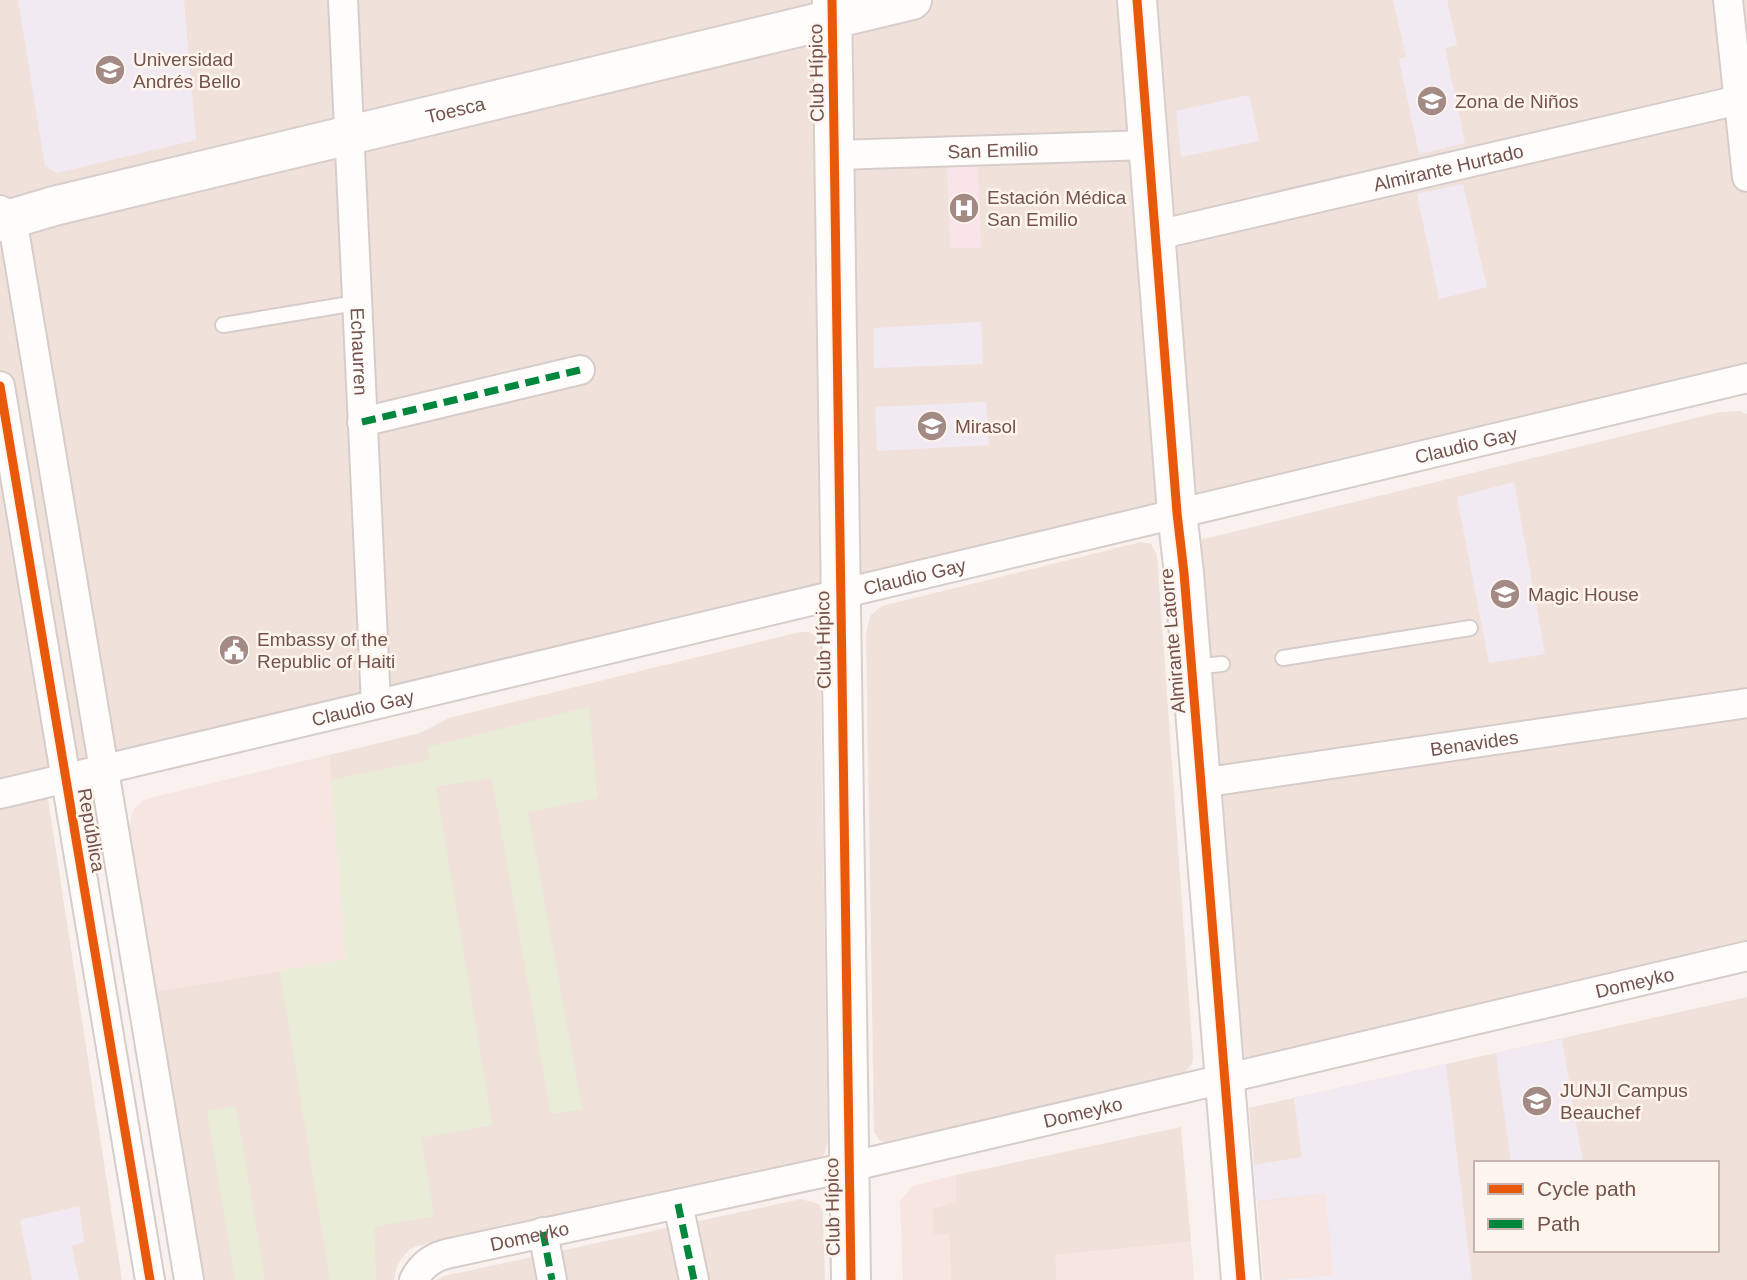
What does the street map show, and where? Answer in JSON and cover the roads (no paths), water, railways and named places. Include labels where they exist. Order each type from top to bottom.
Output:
[{"type":"main road","name":"Toesca","points":[[4,216],[348,135],[832,10],[912,0]]},
{"type":"main road","name":"Almirante Latorre","points":[[1138,0],[1177,513],[1207,666],[1201,783],[1241,1280]]},
{"type":"main road","name":"Club Hípico","points":[[832,10],[851,1280]]},
{"type":"street","name":"Echaurren","points":[[343,0],[376,704]]},
{"type":"street","points":[[1728,0],[1747,177]]},
{"type":"street","name":"Almirante Hurtado","points":[[1157,235],[1739,100]]},
{"type":"street","name":"San Emilio","points":[[835,155],[1149,145]]},
{"type":"street","name":"República","points":[[4,216],[103,769],[189,1280]]},
{"type":"street","points":[[362,422],[580,370]]},
{"type":"street","name":"Claudio Gay","points":[[0,794],[1747,378]]},
{"type":"street","name":"República","points":[[0,386],[150,1280]]},
{"type":"street","name":"Benavides","points":[[1201,783],[1747,703]]},
{"type":"street","name":"Domeyko","points":[[417,1275],[434,1257],[849,1167],[1747,956]]},
{"type":"street","points":[[678,1205],[694,1280]]},
{"type":"street","points":[[543,1232],[552,1280]]},
{"type":"lane","points":[[223,325],[356,303]]},
{"type":"lane","points":[[1283,658],[1470,628]]},
{"type":"place","name":"Universidad Andrés Bello","points":[[110,70]]},
{"type":"place","name":"Zona de Niños","points":[[1432,101]]},
{"type":"place","name":"Estación Médica San Emilio","points":[[964,208]]},
{"type":"place","name":"Mirasol","points":[[932,426]]},
{"type":"place","name":"Magic House","points":[[1505,594]]},
{"type":"place","name":"Embassy of the Republic of Haiti","points":[[234,650]]},
{"type":"place","name":"JUNJI Campus Beauchef","points":[[1537,1101]]}]
